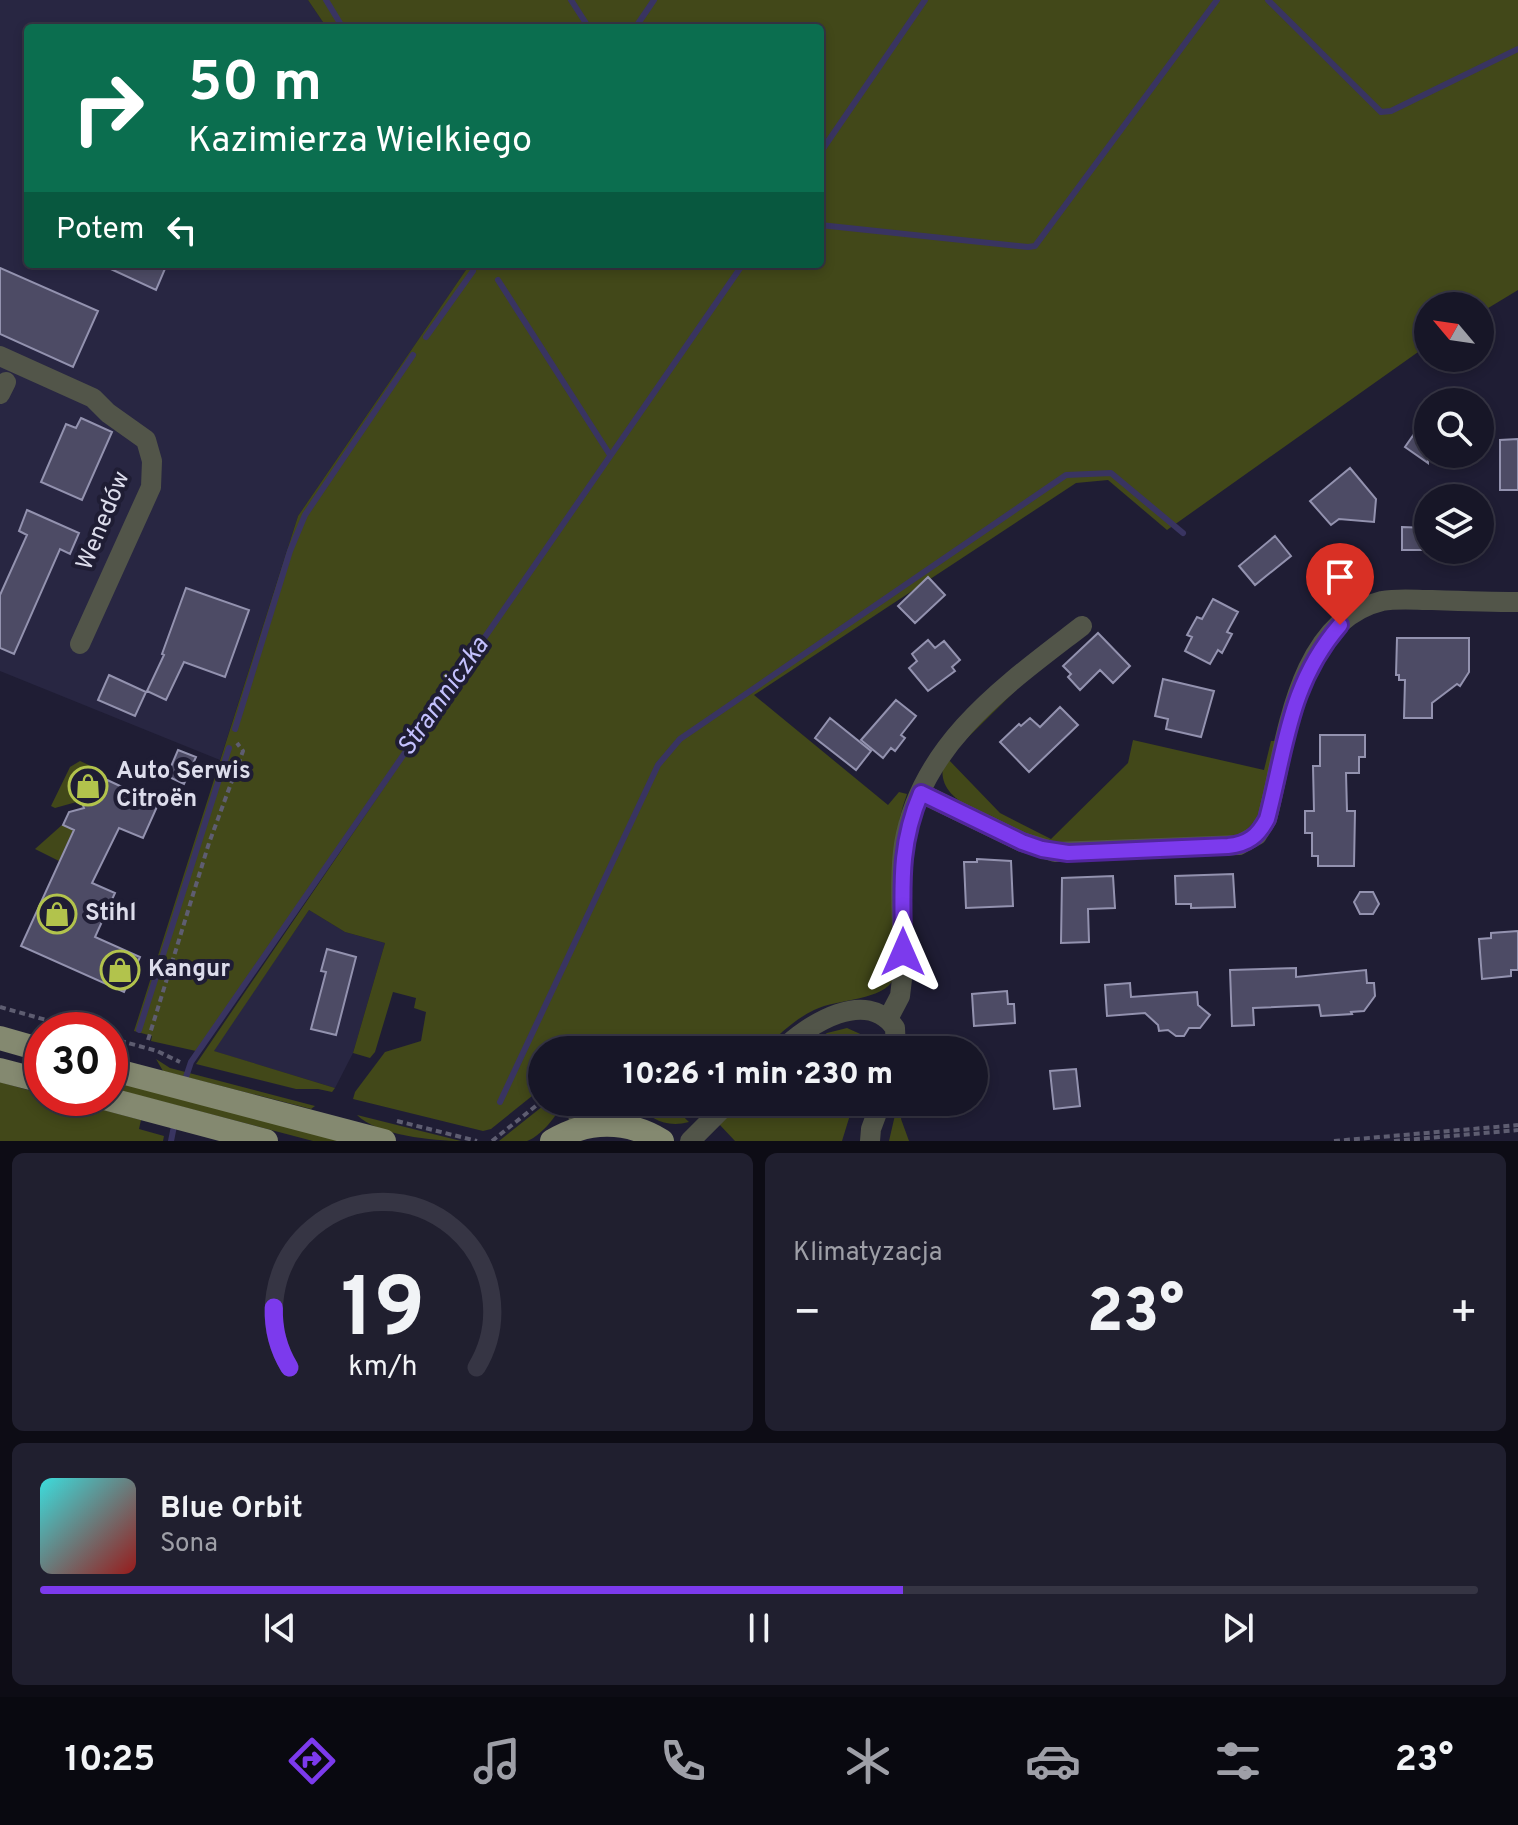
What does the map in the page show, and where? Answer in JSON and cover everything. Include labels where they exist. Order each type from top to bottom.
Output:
[{"type":"main road","points":[[0,1038],[24,1045]]},
{"type":"main road","points":[[0,1070],[24,1076]]},
{"type":"main road","points":[[128,1071],[183,1079],[384,1130]]},
{"type":"main road","points":[[128,1104],[266,1141]]},
{"type":"main road","points":[[552,1141],[579,1128],[608,1124],[618,1116]]},
{"type":"main road","points":[[623,1116],[638,1129],[662,1141]]},
{"type":"street","name":"Wenedów","points":[[0,356],[93,398],[108,413],[146,440],[152,461],[151,487],[80,644]]},
{"type":"street","points":[[921,793],[1022,842],[1055,852],[1239,845],[1257,835],[1267,819],[1301,684],[1311,663],[1340,625],[1361,610],[1382,601],[1518,602]]},
{"type":"street","points":[[888,1019],[900,996],[902,979],[904,847],[911,816],[921,793],[944,748],[968,720],[1009,682],[1082,626]]},
{"type":"street","points":[[799,1036],[810,1027],[845,1012],[875,1011],[888,1019],[895,1028],[895,1036]]},
{"type":"street","points":[[579,1116],[579,1128]]},
{"type":"street","points":[[691,1131],[711,1116]]},
{"type":"street","points":[[870,1141],[876,1116]]},
{"type":"path","points":[[148,1040],[209,843],[243,751],[237,743]]},
{"type":"path","points":[[0,1007],[24,1014]]},
{"type":"path","points":[[128,1043],[157,1051],[183,1079]]},
{"type":"path","points":[[492,1141],[528,1112]]},
{"type":"path","points":[[1334,1141],[1518,1128]]},
{"type":"path","points":[[1394,1141],[1518,1128]]},
{"type":"path","points":[[384,1130],[477,1141]]},
{"type":"shaded area","points":[[0,0],[308,0],[324,24],[24,24],[24,268],[467,268],[298,516],[220,760],[0,671]]},
{"type":"shaded area","points":[[309,910],[345,932],[385,943],[353,1053],[335,1088],[213,1051]]},
{"type":"green space","points":[[308,0],[1518,0],[1518,290],[1494,305],[1494,292],[1414,292],[1414,355],[1167,530],[1108,480],[1076,483],[754,695],[888,805],[899,792],[907,794],[900,816],[894,862],[894,978],[881,991],[814,1010],[779,1036],[528,1036],[528,1099],[491,1129],[483,1131],[353,1099],[385,1052],[421,1041],[426,1012],[414,1008],[416,998],[393,992],[375,1052],[370,1058],[353,1053],[385,943],[345,932],[309,910],[214,1051],[335,1088],[332,1092],[296,1089],[196,1064],[434,714],[431,711],[196,1051],[151,1041],[152,1036],[134,1031],[298,516],[467,268],[824,268],[824,24],[324,24]]},
{"type":"green space","points":[[1010,689],[1014,692],[947,758],[1000,813],[1051,839],[1128,763],[1133,740],[1264,770],[1271,741],[1277,741],[1260,812],[1243,833],[1231,838],[1068,845],[1040,841],[1014,831],[957,799],[946,786],[942,770],[948,751]]},
{"type":"green space","points":[[80,761],[102,771],[99,776],[87,770],[77,793],[80,801],[55,808],[51,806],[70,767]]},
{"type":"green space","points":[[62,825],[73,830],[59,861],[35,849]]},
{"type":"green space","points":[[847,1028],[865,1036],[822,1036]]},
{"type":"green space","points":[[156,1059],[170,1068],[315,1106],[311,1109],[163,1071]]},
{"type":"green space","points":[[0,1082],[24,1089],[24,1116],[126,1116],[141,1120],[139,1129],[164,1136],[163,1141],[0,1141]]},
{"type":"green space","points":[[128,1085],[340,1141],[313,1141],[128,1093]]},
{"type":"green space","points":[[357,1115],[461,1141],[391,1132],[377,1128]]},
{"type":"green space","points":[[530,1116],[555,1116],[543,1130],[527,1141],[499,1141]]},
{"type":"green space","points":[[651,1116],[683,1116],[689,1122],[673,1124]]},
{"type":"green space","points":[[728,1116],[850,1116],[842,1141],[735,1141],[719,1124]]},
{"type":"green space","points":[[895,1116],[902,1116],[909,1141],[889,1141]]},
{"type":"building","points":[[0,268],[98,311],[73,367],[0,334]]},
{"type":"building","points":[[109,268],[165,268],[156,290]]},
{"type":"building","points":[[81,418],[112,432],[82,500],[41,482],[66,424],[76,428]]},
{"type":"building","points":[[1414,434],[1414,453],[1405,447]]},
{"type":"building","points":[[1518,439],[1518,490],[1500,490],[1500,440]]},
{"type":"building","points":[[1350,468],[1376,499],[1374,522],[1339,519],[1331,525],[1310,501]]},
{"type":"building","points":[[27,510],[79,533],[70,554],[60,549],[14,654],[0,648],[0,595],[27,535],[19,531]]},
{"type":"building","points":[[1402,527],[1414,527],[1414,550],[1402,550]]},
{"type":"building","points":[[1275,536],[1291,556],[1255,585],[1239,566]]},
{"type":"building","points":[[928,577],[945,595],[915,623],[898,606]]},
{"type":"building","points":[[186,588],[249,610],[225,677],[184,662],[166,700],[147,691],[164,655]]},
{"type":"building","points":[[1213,599],[1238,612],[1227,632],[1232,634],[1222,653],[1218,650],[1210,664],[1185,651],[1192,637],[1187,635],[1197,617],[1202,619]]},
{"type":"building","points":[[1098,633],[1130,666],[1113,683],[1100,670],[1080,690],[1063,666]]},
{"type":"building","points":[[1397,638],[1469,638],[1469,672],[1460,686],[1457,684],[1432,703],[1432,718],[1404,718],[1405,680],[1399,680],[1399,675],[1396,675]]},
{"type":"building","points":[[928,640],[935,648],[944,641],[960,660],[952,667],[955,671],[928,691],[909,668],[917,661],[912,654]]},
{"type":"building","points":[[109,675],[146,692],[135,716],[98,700]]},
{"type":"building","points":[[1163,679],[1214,691],[1201,737],[1166,729],[1168,719],[1155,716]]},
{"type":"building","points":[[896,700],[916,716],[901,735],[905,738],[895,751],[891,748],[883,758],[861,740]]},
{"type":"building","points":[[1060,707],[1078,725],[1029,772],[1000,742],[1030,718],[1040,727]]},
{"type":"building","points":[[830,718],[871,751],[856,770],[815,738]]},
{"type":"building","points":[[1320,735],[1365,735],[1365,757],[1359,757],[1359,773],[1346,773],[1347,811],[1355,811],[1354,866],[1318,866],[1318,856],[1312,856],[1312,833],[1305,833],[1305,811],[1314,811],[1313,766],[1320,766]]},
{"type":"building","points":[[178,750],[196,757],[184,784],[167,776]]},
{"type":"building","points":[[88,771],[135,793],[136,790],[160,800],[143,838],[119,828],[92,883],[115,893],[95,937],[140,957],[124,992],[21,946],[74,830],[63,825],[69,812],[84,808],[78,793]]},
{"type":"building","points":[[977,859],[1011,861],[1013,906],[966,908],[964,862],[977,862]]},
{"type":"building","points":[[1233,874],[1235,907],[1191,908],[1191,904],[1176,904],[1175,876]]},
{"type":"building","points":[[1113,876],[1115,908],[1088,909],[1089,942],[1061,943],[1062,878]]},
{"type":"building","points":[[1360,892],[1373,892],[1379,904],[1373,914],[1360,914],[1354,902]]},
{"type":"building","points":[[1518,931],[1518,970],[1511,970],[1511,976],[1482,979],[1479,939],[1491,938],[1491,933]]},
{"type":"building","points":[[327,949],[356,957],[336,1035],[311,1029],[326,972],[321,971]]},
{"type":"building","points":[[1296,968],[1296,977],[1366,970],[1367,983],[1374,983],[1375,996],[1364,1011],[1352,1014],[1321,1016],[1319,1005],[1253,1008],[1254,1025],[1232,1026],[1230,970]]},
{"type":"building","points":[[1130,983],[1131,997],[1197,992],[1198,1005],[1210,1015],[1200,1028],[1189,1028],[1184,1036],[1176,1036],[1168,1030],[1159,1031],[1158,1025],[1145,1013],[1107,1016],[1105,985]]},
{"type":"building","points":[[1007,991],[1008,1004],[1014,1004],[1015,1023],[974,1026],[972,994]]},
{"type":"building","points":[[1076,1069],[1080,1106],[1054,1109],[1050,1071]]},
{"type":"waterway","points":[[326,0],[341,24]]},
{"type":"waterway","points":[[571,0],[586,24]]},
{"type":"waterway","points":[[638,24],[654,0]]},
{"type":"waterway","name":"Stramniczka","points":[[824,147],[925,0]]},
{"type":"waterway","points":[[824,225],[1035,246],[1217,0]]},
{"type":"waterway","points":[[1268,0],[1381,112],[1391,111],[1518,49]]},
{"type":"waterway","name":"Stramniczka","points":[[184,1083],[191,1062],[740,268]]},
{"type":"waterway","points":[[426,337],[473,271]]},
{"type":"waterway","points":[[498,280],[610,455]]},
{"type":"waterway","points":[[235,729],[290,551],[305,515],[413,355]]},
{"type":"waterway","points":[[500,1102],[658,765],[680,739],[1066,475],[1111,473],[1183,533]]},
{"type":"waterway","points":[[139,1030],[229,748]]},
{"type":"waterway","name":"Stramniczka","points":[[171,1141],[175,1121]]},
{"type":"place","name":"Auto Serwis Citroën","points":[[88,786]]},
{"type":"place","name":"Stihl","points":[[57,914]]},
{"type":"place","name":"Kangur","points":[[120,970]]},
{"type":"route","points":[[903,952],[904,847],[911,816],[921,793],[1033,847],[1055,852],[1228,846],[1249,841],[1267,819],[1301,684],[1324,642],[1340,625]]}]
